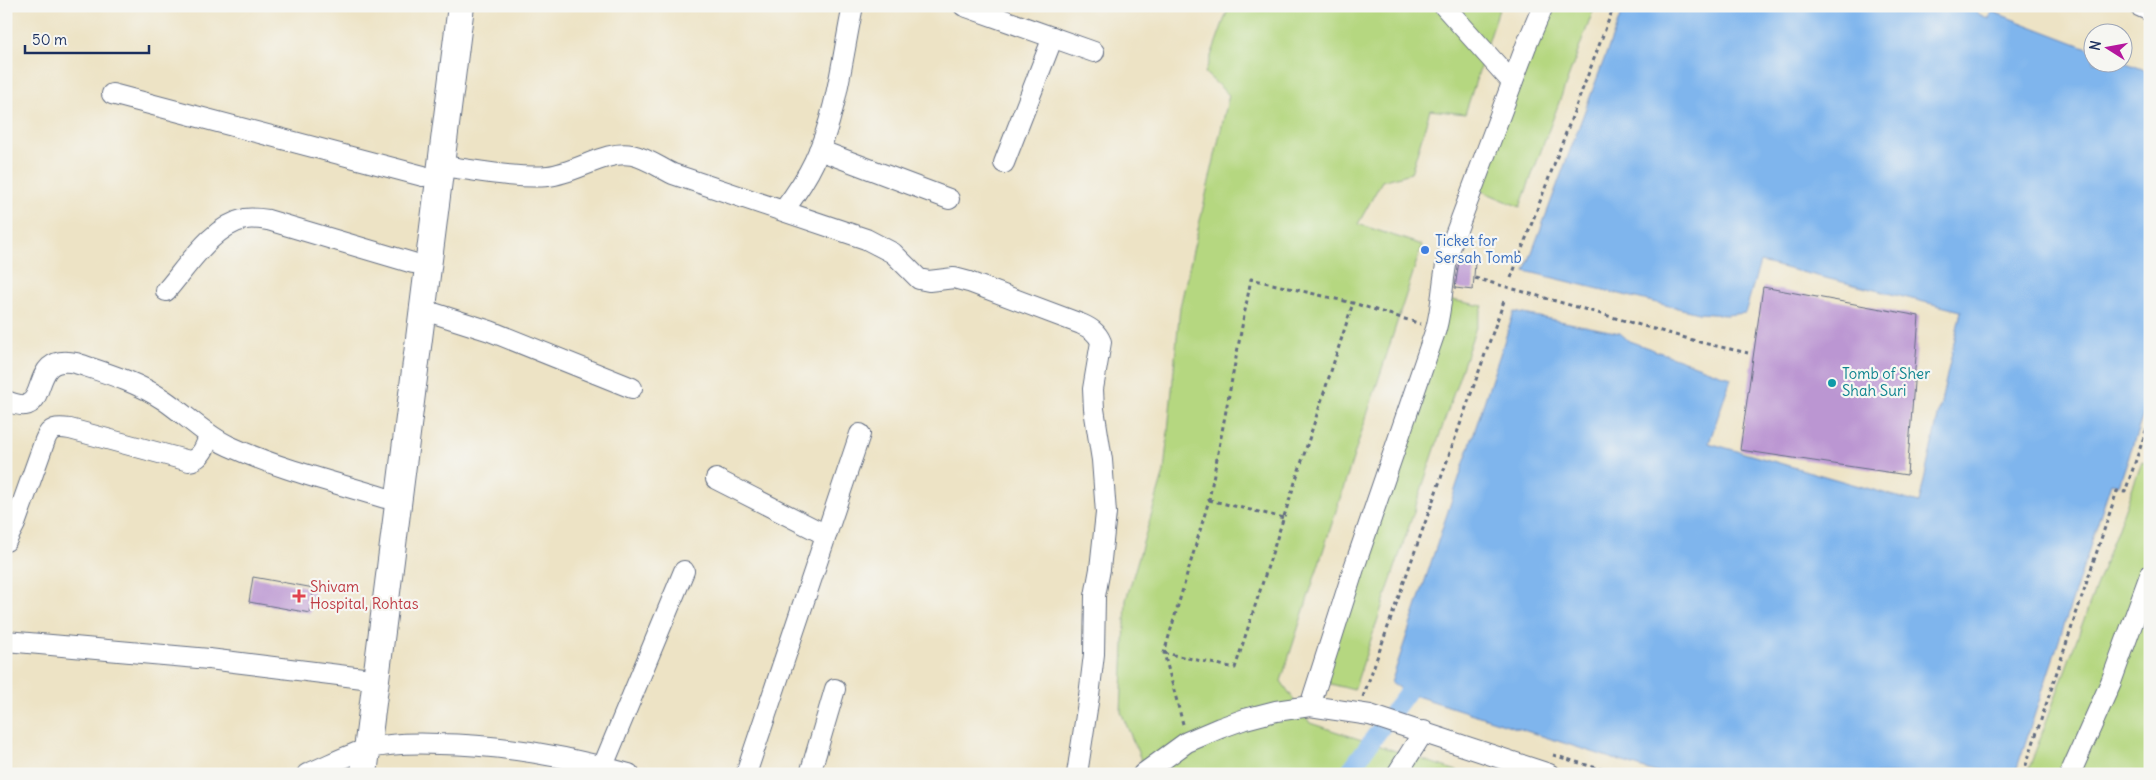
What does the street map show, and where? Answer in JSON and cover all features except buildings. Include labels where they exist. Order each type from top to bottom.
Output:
[{"type":"main road","points":[[359,763],[424,310],[444,6]]},
{"type":"main road","points":[[359,763],[363,678],[413,263],[433,171],[461,6]]},
{"type":"street","points":[[784,210],[803,184],[819,150],[833,108],[853,6]]},
{"type":"street","points":[[964,6],[1094,52]]},
{"type":"street","points":[[1444,6],[1512,82]]},
{"type":"street","points":[[1310,706],[1351,577],[1436,329],[1442,304],[1445,264],[1448,252],[1512,82],[1543,6]]},
{"type":"street","points":[[2139,6],[2150,10]]},
{"type":"street","points":[[1004,163],[1053,37]]},
{"type":"street","points":[[112,94],[433,171],[546,176],[576,170],[611,156],[632,155],[644,158],[673,174],[849,232],[883,246],[902,260],[912,274],[919,279],[929,281],[954,278],[969,282],[1081,324],[1098,335],[1101,342],[1094,389],[1094,409],[1102,460],[1106,513],[1095,596],[1094,654],[1077,774]]},
{"type":"street","points":[[819,150],[949,199]]},
{"type":"street","points":[[166,292],[212,236],[228,225],[246,219],[268,220],[413,263]]},
{"type":"street","points":[[424,310],[490,331],[632,388]]},
{"type":"street","points":[[6,401],[25,405],[30,404],[49,368],[54,363],[65,360],[143,388],[162,399],[209,435],[228,446],[256,457],[385,498]]},
{"type":"street","points":[[6,540],[15,524],[48,432],[53,428],[79,431],[189,461],[195,460],[200,454],[206,446],[209,435]]},
{"type":"street","points":[[746,774],[860,434]]},
{"type":"street","points":[[716,479],[826,535]]},
{"type":"street","points":[[603,766],[684,572]]},
{"type":"street","points":[[2070,774],[2111,682],[2150,575]]},
{"type":"street","points":[[6,641],[174,655],[363,678]]},
{"type":"street","points":[[810,774],[835,689]]},
{"type":"street","points":[[1143,774],[1187,742],[1245,719],[1276,711],[1310,706],[1369,708],[1416,729],[1549,774]]},
{"type":"street","points":[[1397,774],[1416,729]]},
{"type":"street","points":[[307,774],[359,763],[421,744],[506,748],[556,755],[629,774]]},
{"type":"path","points":[[1512,278],[1614,6]]},
{"type":"path","points":[[1475,278],[1748,354]]},
{"type":"path","points":[[1187,742],[1164,653],[1209,500],[1251,279],[1354,302],[1436,329]]},
{"type":"path","points":[[1369,708],[1362,698],[1504,301]]},
{"type":"path","points":[[1164,653],[1236,668],[1354,302]]},
{"type":"path","points":[[2023,774],[2117,491],[2125,492],[2150,419]]},
{"type":"path","points":[[1209,500],[1284,518]]},
{"type":"green space","points":[[1229,6],[1500,6],[1465,114],[1430,110],[1411,173],[1382,181],[1358,224],[1422,245],[1281,681],[1310,723],[1466,774],[1147,774],[1121,712],[1126,600],[1164,472],[1180,307],[1229,95],[1205,73]]},
{"type":"green space","points":[[1552,6],[1595,6],[1520,207],[1477,189]]},
{"type":"green space","points":[[1441,298],[1483,306],[1354,690],[1323,682]]},
{"type":"green space","points":[[2142,462],[2150,465],[2150,774],[2027,774]]},
{"type":"water","points":[[1624,6],[1979,6],[1977,13],[1989,19],[1991,11],[2084,47],[2084,72],[2134,72],[2134,66],[2150,72],[2150,395],[2119,485],[2111,483],[2015,774],[1661,774],[1407,693],[1391,683],[1514,312],[1620,333],[1629,341],[1731,378],[1709,443],[1919,503],[1961,311],[1760,262],[1745,313],[1726,315],[1698,313],[1525,271]]},
{"type":"waterway","points":[[1347,774],[1407,693]]},
{"type":"place","name":"Ticket for Sersah Tomb","points":[[1425,250]]},
{"type":"place","name":"Tomb of Sher Shah Suri","points":[[1832,383]]},
{"type":"place","name":"Shivam Hospital, Rohtas","points":[[299,596]]}]
